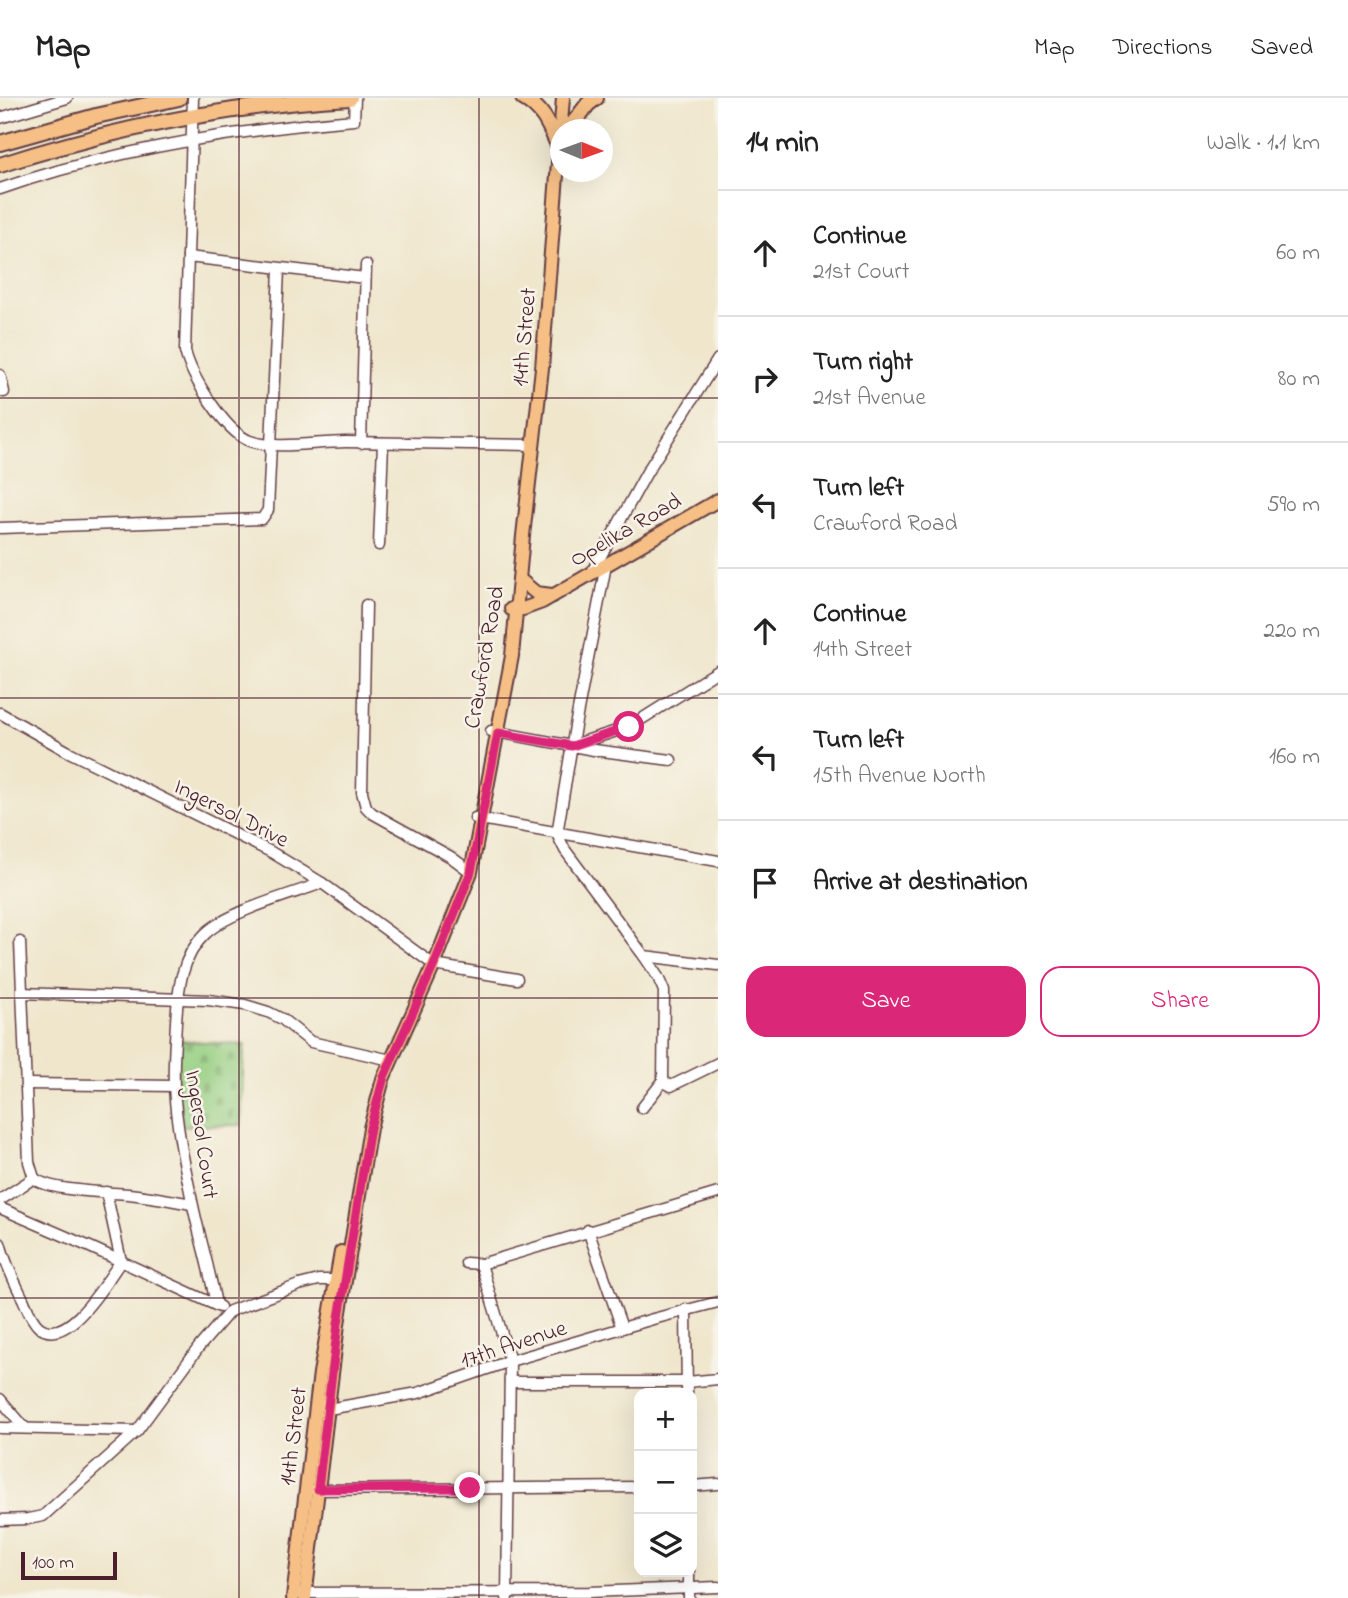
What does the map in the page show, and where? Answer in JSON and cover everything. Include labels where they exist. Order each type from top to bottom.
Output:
[{"type":"highway","points":[[0,143],[96,116],[179,98]]},
{"type":"highway","points":[[0,164],[103,135],[192,117],[268,105],[352,98]]},
{"type":"highway","points":[[523,98],[544,114],[550,126]]},
{"type":"highway","points":[[576,119],[587,104],[596,98]]},
{"type":"main road","name":"14th Street","points":[[561,119],[563,98]]},
{"type":"main road","name":"14th Street","points":[[519,579],[534,446],[557,182]]},
{"type":"main road","name":"Opelika Road","points":[[516,608],[536,605],[718,500]]},
{"type":"main road","points":[[519,579],[536,593],[552,595]]},
{"type":"main road","name":"Crawford Road","points":[[495,732],[516,629],[514,585],[519,579]]},
{"type":"main road","name":"Opelika Road","points":[[516,608],[552,595]]},
{"type":"main road","points":[[516,629],[536,605]]},
{"type":"main road","name":"Crawford Road","points":[[340,1280],[360,1139],[369,1102],[431,963],[468,869],[516,608]]},
{"type":"main road","name":"14th Street","points":[[299,1596],[340,1280]]},
{"type":"street","points":[[0,117],[67,98]]},
{"type":"street","points":[[193,98],[185,351],[188,365],[198,385],[237,432],[250,441],[271,444],[534,446]]},
{"type":"street","points":[[0,189],[67,168],[192,140],[263,129],[354,120],[352,98]]},
{"type":"street","points":[[188,257],[279,270],[365,278]]},
{"type":"street","points":[[361,443],[366,265]]},
{"type":"street","points":[[0,528],[262,519],[268,510],[279,270]]},
{"type":"street","points":[[592,572],[641,483],[718,359]]},
{"type":"street","points":[[0,375],[4,392]]},
{"type":"street","points":[[379,545],[383,443]]},
{"type":"street","points":[[606,565],[557,834],[565,850],[658,976],[664,991],[663,1081],[642,1108]]},
{"type":"street","points":[[366,605],[363,800],[387,827],[468,869]]},
{"type":"street","points":[[572,746],[643,720],[718,671]]},
{"type":"street","name":"Ingersol Drive","points":[[0,713],[67,751],[271,852],[322,883],[431,963]]},
{"type":"street","points":[[495,732],[671,760]]},
{"type":"street","points":[[479,818],[718,861]]},
{"type":"street","name":"Ingersol Court","points":[[216,1305],[192,1204],[179,1133],[174,1086],[177,1000],[183,971],[192,949],[207,932],[226,920],[322,883]]},
{"type":"street","points":[[20,942],[29,1162],[34,1178],[47,1185],[192,1204]]},
{"type":"street","points":[[644,956],[718,965]]},
{"type":"street","points":[[431,963],[517,979]]},
{"type":"street","points":[[22,993],[208,1000],[245,1005],[282,1019],[311,1042],[387,1059]]},
{"type":"street","points":[[663,1081],[671,1086],[679,1084],[718,1063]]},
{"type":"street","points":[[27,1084],[174,1086]]},
{"type":"street","points":[[0,1200],[34,1178]]},
{"type":"street","points":[[0,1243],[15,1283],[32,1317],[41,1328],[48,1331],[62,1329],[90,1305],[121,1261],[106,1192]]},
{"type":"street","points":[[466,1263],[481,1264],[718,1193]]},
{"type":"street","points":[[0,1208],[230,1311]]},
{"type":"street","points":[[588,1230],[622,1328]]},
{"type":"street","points":[[481,1264],[510,1361],[508,1595]]},
{"type":"street","points":[[0,1520],[43,1516],[137,1431],[230,1311],[299,1285],[340,1280]]},
{"type":"street","name":"17th Avenue","points":[[323,1406],[373,1403],[418,1393],[510,1361],[718,1302]]},
{"type":"street","points":[[686,1309],[687,1388]]},
{"type":"street","points":[[510,1382],[687,1388],[718,1379]]},
{"type":"street","points":[[0,1399],[25,1428]]},
{"type":"street","points":[[0,1428],[137,1431]]},
{"type":"street","points":[[697,1485],[718,1483]]},
{"type":"street","points":[[313,1490],[634,1486]]},
{"type":"street","points":[[299,1596],[689,1594],[718,1587]]},
{"type":"green space","points":[[177,1040],[244,1045],[241,1125],[182,1126],[177,1085]]},
{"type":"route","points":[[470,1488],[318,1489],[338,1324],[370,1128],[384,1077],[452,924],[471,872],[498,733],[572,746],[629,727]]}]
